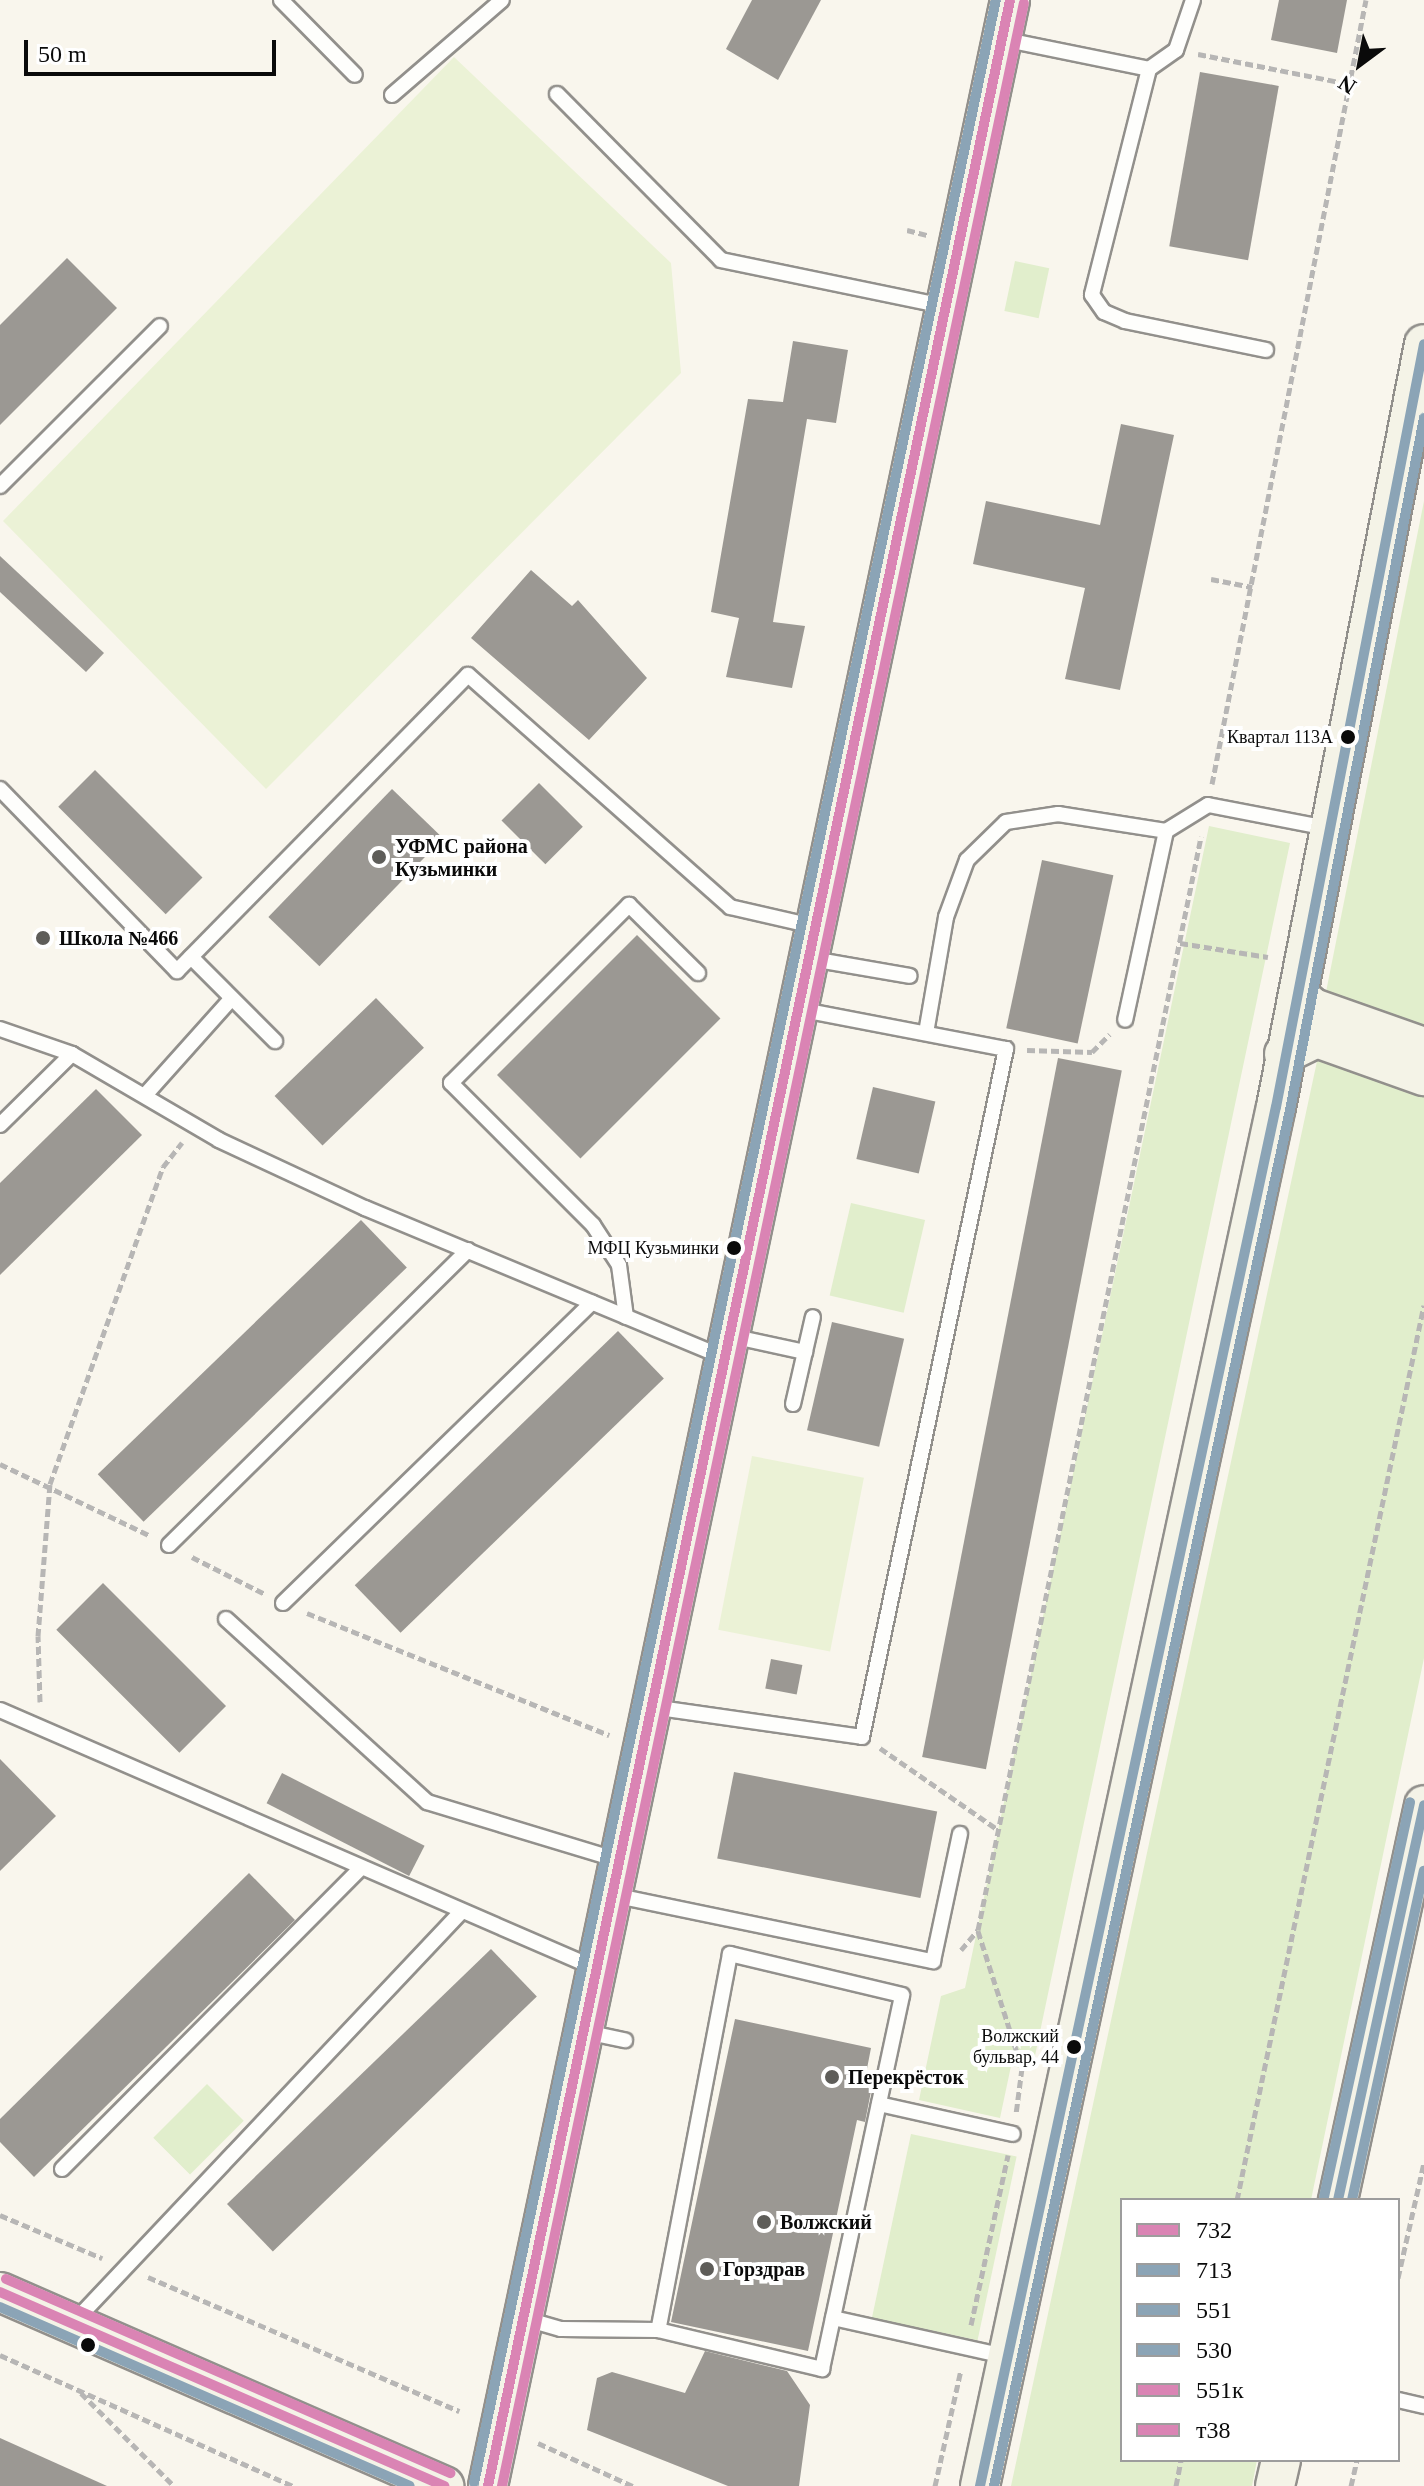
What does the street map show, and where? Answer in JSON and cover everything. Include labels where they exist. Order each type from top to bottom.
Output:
[{"type":"main road","points":[[488,2486],[526,2319],[651,1707],[1010,0]]},
{"type":"main road","points":[[980,2486],[1298,995],[1424,344]]},
{"type":"main road","points":[[1298,995],[1313,1008],[1424,1047]]},
{"type":"main road","points":[[1284,1054],[1317,1038],[1424,1076]]},
{"type":"main road","points":[[1338,2198],[1424,1805]]},
{"type":"main road","points":[[0,2292],[445,2486]]},
{"type":"main road","points":[[1275,2486],[1281,2462]]},
{"type":"lane","points":[[281,0],[355,75]]},
{"type":"lane","points":[[392,95],[502,0]]},
{"type":"lane","points":[[1193,0],[1176,50],[1149,69],[1092,295],[1104,312],[1125,321],[1266,350]]},
{"type":"lane","points":[[1002,39],[1149,69]]},
{"type":"lane","points":[[557,94],[721,260],[946,307]]},
{"type":"lane","points":[[0,486],[160,326]]},
{"type":"lane","points":[[0,789],[177,971],[468,675],[730,907],[814,942],[910,976]]},
{"type":"lane","points":[[926,1033],[946,917],[981,840],[1006,822],[1058,814],[1166,831],[1208,805],[1330,828]]},
{"type":"lane","points":[[1125,1020],[1166,831]]},
{"type":"lane","points":[[626,1317],[619,1265],[593,1225],[451,1083],[629,905],[698,973]]},
{"type":"lane","points":[[191,957],[275,1041]]},
{"type":"lane","points":[[147,1093],[232,998]]},
{"type":"lane","points":[[651,1707],[862,1737],[1006,1049],[799,1009]]},
{"type":"lane","points":[[0,1029],[72,1054],[147,1093],[219,1140],[626,1317],[729,1347],[805,1352]]},
{"type":"lane","points":[[0,1125],[72,1054]]},
{"type":"lane","points":[[169,1545],[468,1250]]},
{"type":"lane","points":[[283,1603],[592,1303]]},
{"type":"lane","points":[[793,1404],[813,1317]]},
{"type":"lane","points":[[226,1619],[427,1802],[616,1877],[933,1961],[960,1834]]},
{"type":"lane","points":[[1,1711],[597,1969]]},
{"type":"lane","points":[[62,2169],[361,1868]]},
{"type":"lane","points":[[72,2324],[130,2269],[461,1912]]},
{"type":"lane","points":[[526,2319],[561,2329],[658,2330],[822,2369],[902,1995],[730,1954],[658,2330]]},
{"type":"lane","points":[[584,2031],[625,2040]]},
{"type":"lane","points":[[879,2104],[1013,2134]]},
{"type":"lane","points":[[833,2318],[1008,2357]]},
{"type":"lane","points":[[1400,2400],[1424,2406]]},
{"type":"path","points":[[862,1737],[997,1829],[1252,587],[1366,0]]},
{"type":"path","points":[[1176,50],[1350,84]]},
{"type":"path","points":[[907,230],[932,236]]},
{"type":"path","points":[[1211,579],[1252,587]]},
{"type":"path","points":[[1006,1049],[1092,1052],[1125,1020]]},
{"type":"path","points":[[41,1728],[38,1636],[50,1484],[163,1167],[197,1123]]},
{"type":"path","points":[[1237,2198],[1424,1305]]},
{"type":"path","points":[[935,2486],[1013,2134],[1022,2068],[978,1930]]},
{"type":"path","points":[[1400,2269],[1424,2163]]},
{"type":"path","points":[[0,2215],[459,2411]]},
{"type":"path","points":[[0,2355],[293,2486]]},
{"type":"path","points":[[78,2390],[174,2486]]},
{"type":"path","points":[[538,2443],[633,2486]]},
{"type":"path","points":[[1176,2486],[1181,2462]]},
{"type":"path","points":[[1351,2486],[1357,2462]]},
{"type":"green space","points":[[454,57],[671,263],[681,373],[266,789],[3,521]]},
{"type":"green space","points":[[1015,261],[1049,268],[1039,318],[1004,311]]},
{"type":"green space","points":[[1424,501],[1424,1031],[1326,992]]},
{"type":"green space","points":[[1209,826],[1290,843],[1032,2070],[1011,2066],[1000,2118],[919,2100],[941,1996],[965,1988]]},
{"type":"green space","points":[[1319,1052],[1424,1093],[1424,1658],[1311,2198],[1120,2198],[1120,2462],[1257,2462],[1252,2486],[1011,2486]]},
{"type":"green space","points":[[851,1203],[925,1220],[904,1313],[830,1296]]},
{"type":"green space","points":[[752,1456],[864,1478],[830,1652],[718,1630]]},
{"type":"green space","points":[[207,2084],[244,2121],[190,2175],[153,2138]]},
{"type":"green space","points":[[911,2134],[1017,2156],[978,2340],[872,2318]]},
{"type":"building","points":[[752,0],[821,0],[778,80],[726,49]]},
{"type":"building","points":[[1279,0],[1347,0],[1337,53],[1271,40]]},
{"type":"building","points":[[1200,72],[1279,86],[1248,260],[1169,246]]},
{"type":"building","points":[[67,258],[117,308],[0,425],[0,325]]},
{"type":"building","points":[[793,341],[848,350],[836,423],[807,419],[773,622],[805,626],[792,688],[726,677],[739,618],[711,612],[748,399],[783,402]]},
{"type":"building","points":[[1121,424],[1174,435],[1120,690],[1065,679],[1085,588],[973,564],[986,501],[1100,525]]},
{"type":"building","points":[[0,556],[104,653],[86,672],[0,592]]},
{"type":"building","points":[[531,570],[572,606],[578,600],[647,678],[589,740],[471,638]]},
{"type":"building","points":[[95,770],[202,877],[166,914],[58,807]]},
{"type":"building","points":[[539,783],[583,827],[545,864],[502,820]]},
{"type":"building","points":[[392,789],[443,838],[319,966],[268,917]]},
{"type":"building","points":[[1042,860],[1113,875],[1078,1043],[1006,1028]]},
{"type":"building","points":[[637,935],[720,1018],[580,1158],[497,1075]]},
{"type":"building","points":[[376,998],[424,1048],[323,1146],[275,1096]]},
{"type":"building","points":[[1058,1058],[1122,1070],[986,1769],[922,1757]]},
{"type":"building","points":[[873,1087],[935,1101],[919,1174],[856,1159]]},
{"type":"building","points":[[96,1089],[142,1135],[0,1275],[0,1183]]},
{"type":"building","points":[[361,1220],[407,1267],[144,1522],[98,1474]]},
{"type":"building","points":[[832,1322],[904,1339],[879,1447],[807,1430]]},
{"type":"building","points":[[618,1331],[664,1378],[401,1633],[355,1585]]},
{"type":"building","points":[[103,1583],[226,1706],[179,1753],[56,1630]]},
{"type":"building","points":[[771,1659],[802,1665],[797,1695],[765,1688]]},
{"type":"building","points":[[0,1759],[56,1816],[0,1871]]},
{"type":"building","points":[[734,1772],[937,1811],[920,1898],[717,1858]]},
{"type":"building","points":[[282,1773],[425,1846],[409,1876],[267,1803]]},
{"type":"building","points":[[249,1873],[295,1920],[34,2177],[0,2142],[0,2119]]},
{"type":"building","points":[[491,1949],[537,1996],[273,2251],[227,2204]]},
{"type":"building","name":"Волжский","points":[[735,2019],[871,2048],[865,2079],[873,2081],[865,2122],[857,2120],[808,2351],[671,2322]]},
{"type":"building","points":[[705,2351],[787,2371],[810,2405],[799,2486],[728,2486],[587,2430],[597,2378],[612,2372],[685,2393]]},
{"type":"building","points":[[0,2438],[107,2486],[0,2486]]},
{"type":"transit line","name":"551","points":[[474,2483],[996,0]]},
{"type":"transit line","name":"732","points":[[488,2486],[1010,0]]},
{"type":"transit line","name":"551к","points":[[502,2486],[1024,3]]},
{"type":"transit line","name":"530","points":[[980,2486],[1276,1107],[1424,344]]},
{"type":"transit line","name":"713","points":[[994,2486],[1290,1110],[1424,418]]},
{"type":"transit line","name":"551","points":[[1324,2197],[1410,1802]]},
{"type":"transit line","name":"530","points":[[1338,2198],[1424,1805]]},
{"type":"transit line","name":"713","points":[[1352,2198],[1424,1871]]},
{"type":"transit line","name":"т38","points":[[6,2279],[451,2473]]},
{"type":"transit line","name":"732","points":[[0,2292],[445,2486]]},
{"type":"transit line","name":"713","points":[[0,2307],[410,2486]]},
{"type":"place","name":"Квартал 113А","points":[[1348,737]]},
{"type":"place","name":"УФМС района Кузьминки","points":[[379,857]]},
{"type":"place","name":"Школа №466","points":[[43,938]]},
{"type":"place","name":"МФЦ Кузьминки","points":[[734,1248]]},
{"type":"place","name":"Волжский бульвар, 44","points":[[1074,2047]]},
{"type":"place","name":"Перекрёсток","points":[[832,2077]]},
{"type":"place","name":"Волжский","points":[[764,2222]]},
{"type":"place","name":"Горздрав","points":[[707,2269]]}]
